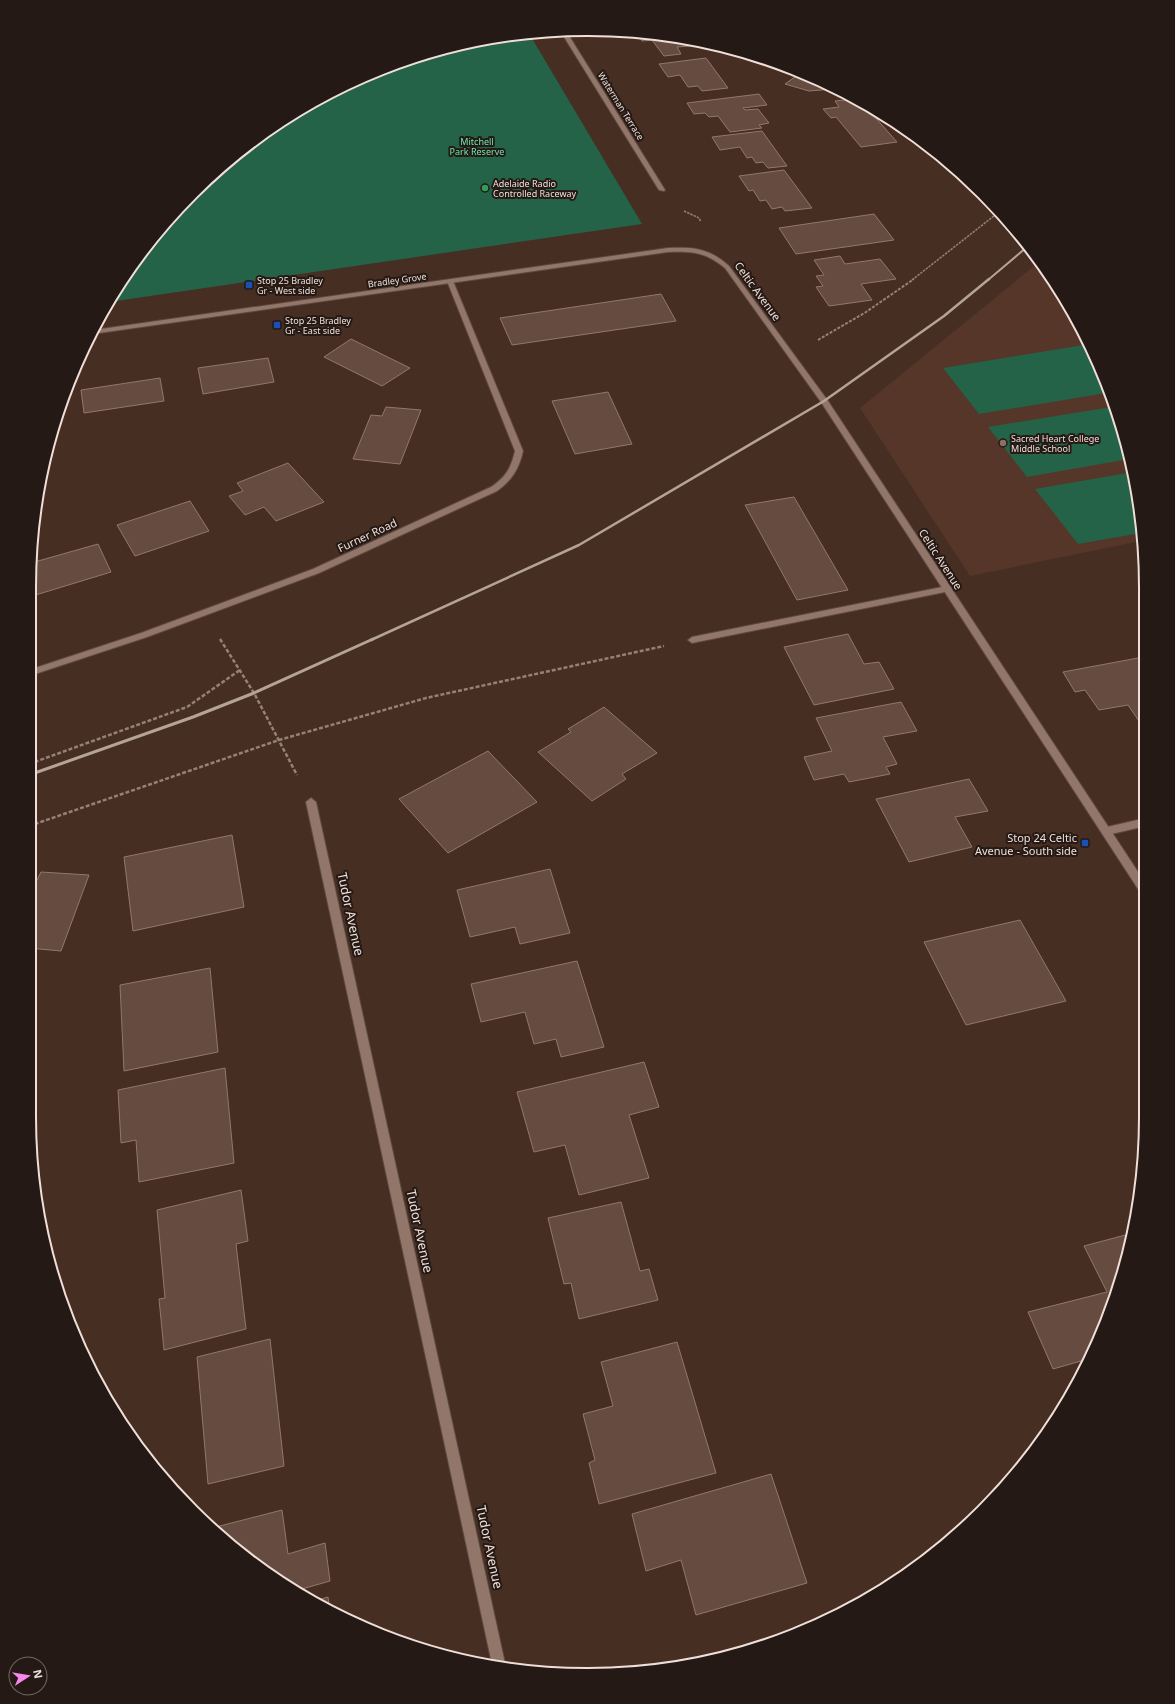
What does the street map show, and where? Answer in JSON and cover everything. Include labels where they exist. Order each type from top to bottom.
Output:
[{"type":"street","name":"Waterman Terrace","points":[[567,37],[662,190]]},
{"type":"street","name":"Bradley Grove","points":[[100,331],[668,250],[704,251]]},
{"type":"street","name":"Celtic Avenue","points":[[704,251],[716,257],[727,267],[824,401],[1139,881]]},
{"type":"street","name":"Furner Road","points":[[36,671],[144,635],[316,571],[494,489],[508,480],[516,466],[519,451],[450,281]]},
{"type":"street","points":[[692,640],[947,589]]},
{"type":"street","name":"Tudor Avenue","points":[[311,802],[499,1660]]},
{"type":"street","points":[[1107,831],[1139,824]]},
{"type":"path","points":[[662,190],[672,206],[700,218],[707,233],[704,251]]},
{"type":"path","points":[[791,355],[841,327],[925,272],[994,215]]},
{"type":"path","points":[[203,613],[254,693],[311,802]]},
{"type":"path","points":[[36,824],[279,740],[426,698],[692,640]]},
{"type":"path","points":[[36,761],[187,707],[240,670]]},
{"type":"shaded area","name":"Sacred Heart College Middle School","points":[[1035,265],[1065,312],[1082,344],[1097,376],[1110,410],[1128,480],[1137,542],[970,576],[860,408]]},
{"type":"green space","name":"Mitchell Park Reserve","points":[[532,39],[642,224],[117,301],[150,252],[173,224],[224,173],[281,129],[344,93],[376,78],[410,65],[480,47],[516,41]]},
{"type":"green space","points":[[1083,345],[1104,393],[979,414],[943,368]]},
{"type":"green space","points":[[1109,407],[1123,460],[1027,477],[988,427]]},
{"type":"green space","points":[[1126,473],[1136,534],[1078,544],[1035,489]]},
{"type":"building","points":[[652,40],[689,46],[677,47],[681,54],[664,56]]},
{"type":"building","points":[[706,58],[728,88],[702,91],[698,86],[688,87],[680,75],[668,77],[659,64]]},
{"type":"building","points":[[795,77],[824,90],[809,91],[785,84]]},
{"type":"building","points":[[759,94],[767,105],[743,108],[745,110],[758,109],[769,123],[759,125],[762,128],[730,132],[718,116],[709,117],[705,113],[694,114],[687,103]]},
{"type":"building","points":[[844,100],[875,117],[897,142],[861,147],[836,117],[831,118],[823,109],[839,107],[835,101]]},
{"type":"building","points":[[762,131],[787,166],[768,168],[763,162],[756,163],[752,157],[747,158],[740,147],[720,150],[712,137]]},
{"type":"building","points":[[784,170],[812,208],[785,211],[782,207],[772,209],[766,200],[760,201],[753,190],[749,191],[739,176]]},
{"type":"building","points":[[874,214],[894,240],[796,254],[779,228]]},
{"type":"building","points":[[840,256],[845,264],[880,259],[896,279],[861,284],[872,300],[829,306],[816,287],[823,286],[816,276],[824,275],[814,260]]},
{"type":"building","points":[[661,294],[676,321],[512,345],[500,318]]},
{"type":"building","points":[[351,339],[410,368],[382,386],[324,357]]},
{"type":"building","points":[[268,358],[274,382],[203,394],[198,368]]},
{"type":"building","points":[[160,378],[164,401],[84,413],[81,390]]},
{"type":"building","points":[[608,392],[632,444],[575,454],[552,401]]},
{"type":"building","points":[[386,407],[421,410],[400,464],[353,459],[371,415],[382,416]]},
{"type":"building","points":[[288,463],[324,502],[276,521],[264,507],[245,515],[229,496],[243,491],[237,483]]},
{"type":"building","points":[[794,497],[848,590],[797,600],[745,505]]},
{"type":"building","points":[[190,501],[209,531],[135,556],[117,525]]},
{"type":"building","points":[[98,544],[111,572],[36,595],[37,561]]},
{"type":"building","points":[[848,634],[864,664],[879,662],[894,689],[814,705],[784,647]]},
{"type":"building","points":[[1138,658],[1139,721],[1128,705],[1099,710],[1085,690],[1075,692],[1063,672]]},
{"type":"building","points":[[901,702],[917,731],[883,737],[897,764],[886,767],[890,774],[849,782],[844,774],[814,780],[804,757],[832,751],[816,718]]},
{"type":"building","points":[[604,707],[657,753],[622,774],[626,779],[592,801],[538,752],[571,732],[568,729]]},
{"type":"building","points":[[488,751],[537,802],[448,853],[399,799]]},
{"type":"building","points":[[969,779],[988,811],[955,817],[972,847],[909,862],[876,799]]},
{"type":"building","points":[[232,835],[244,907],[133,931],[124,857]]},
{"type":"building","points":[[550,869],[570,933],[520,944],[515,927],[470,937],[457,890]]},
{"type":"building","points":[[41,872],[89,875],[61,951],[36,949],[36,882]]},
{"type":"building","points":[[1020,920],[1066,1001],[966,1025],[924,942]]},
{"type":"building","points":[[577,961],[604,1047],[561,1057],[556,1039],[534,1044],[525,1012],[481,1022],[471,984]]},
{"type":"building","points":[[210,968],[218,1052],[124,1071],[120,985]]},
{"type":"building","points":[[644,1062],[659,1107],[629,1115],[649,1178],[579,1195],[565,1145],[534,1152],[517,1092]]},
{"type":"building","points":[[225,1068],[234,1163],[139,1182],[136,1140],[121,1143],[118,1090]]},
{"type":"building","points":[[241,1190],[248,1241],[236,1244],[246,1329],[164,1350],[159,1299],[165,1298],[157,1210]]},
{"type":"building","points":[[621,1202],[640,1271],[649,1269],[658,1300],[579,1319],[571,1283],[564,1284],[548,1218]]},
{"type":"building","points":[[1125,1235],[1110,1294],[1097,1328],[1082,1361],[1053,1369],[1028,1312],[1107,1292],[1084,1246]]},
{"type":"building","points":[[270,1339],[284,1466],[208,1484],[197,1357]]},
{"type":"building","points":[[677,1342],[716,1473],[599,1504],[589,1463],[595,1460],[583,1414],[613,1406],[601,1362]]},
{"type":"building","points":[[771,1474],[807,1583],[696,1615],[681,1560],[646,1571],[632,1514]]},
{"type":"building","points":[[282,1510],[288,1554],[325,1543],[330,1581],[303,1589],[252,1554],[219,1526]]},
{"type":"building","points":[[328,1597],[329,1603],[321,1599]]},
{"type":"railway","points":[[988,280],[1023,250]]},
{"type":"railway","points":[[371,640],[579,545],[824,401],[944,316],[989,279]]},
{"type":"railway","points":[[36,773],[193,717],[254,693],[373,639]]},
{"type":"place","name":"Adelaide Radio Controlled Raceway","points":[[485,188]]},
{"type":"place","name":"Stop 25 Bradley Gr - West side","points":[[249,285]]},
{"type":"place","name":"Stop 25 Bradley Gr - East side","points":[[277,325]]},
{"type":"place","name":"Sacred Heart College Middle School","points":[[1003,443]]},
{"type":"place","name":"Stop 24 Celtic Avenue - South side","points":[[1085,843]]}]
